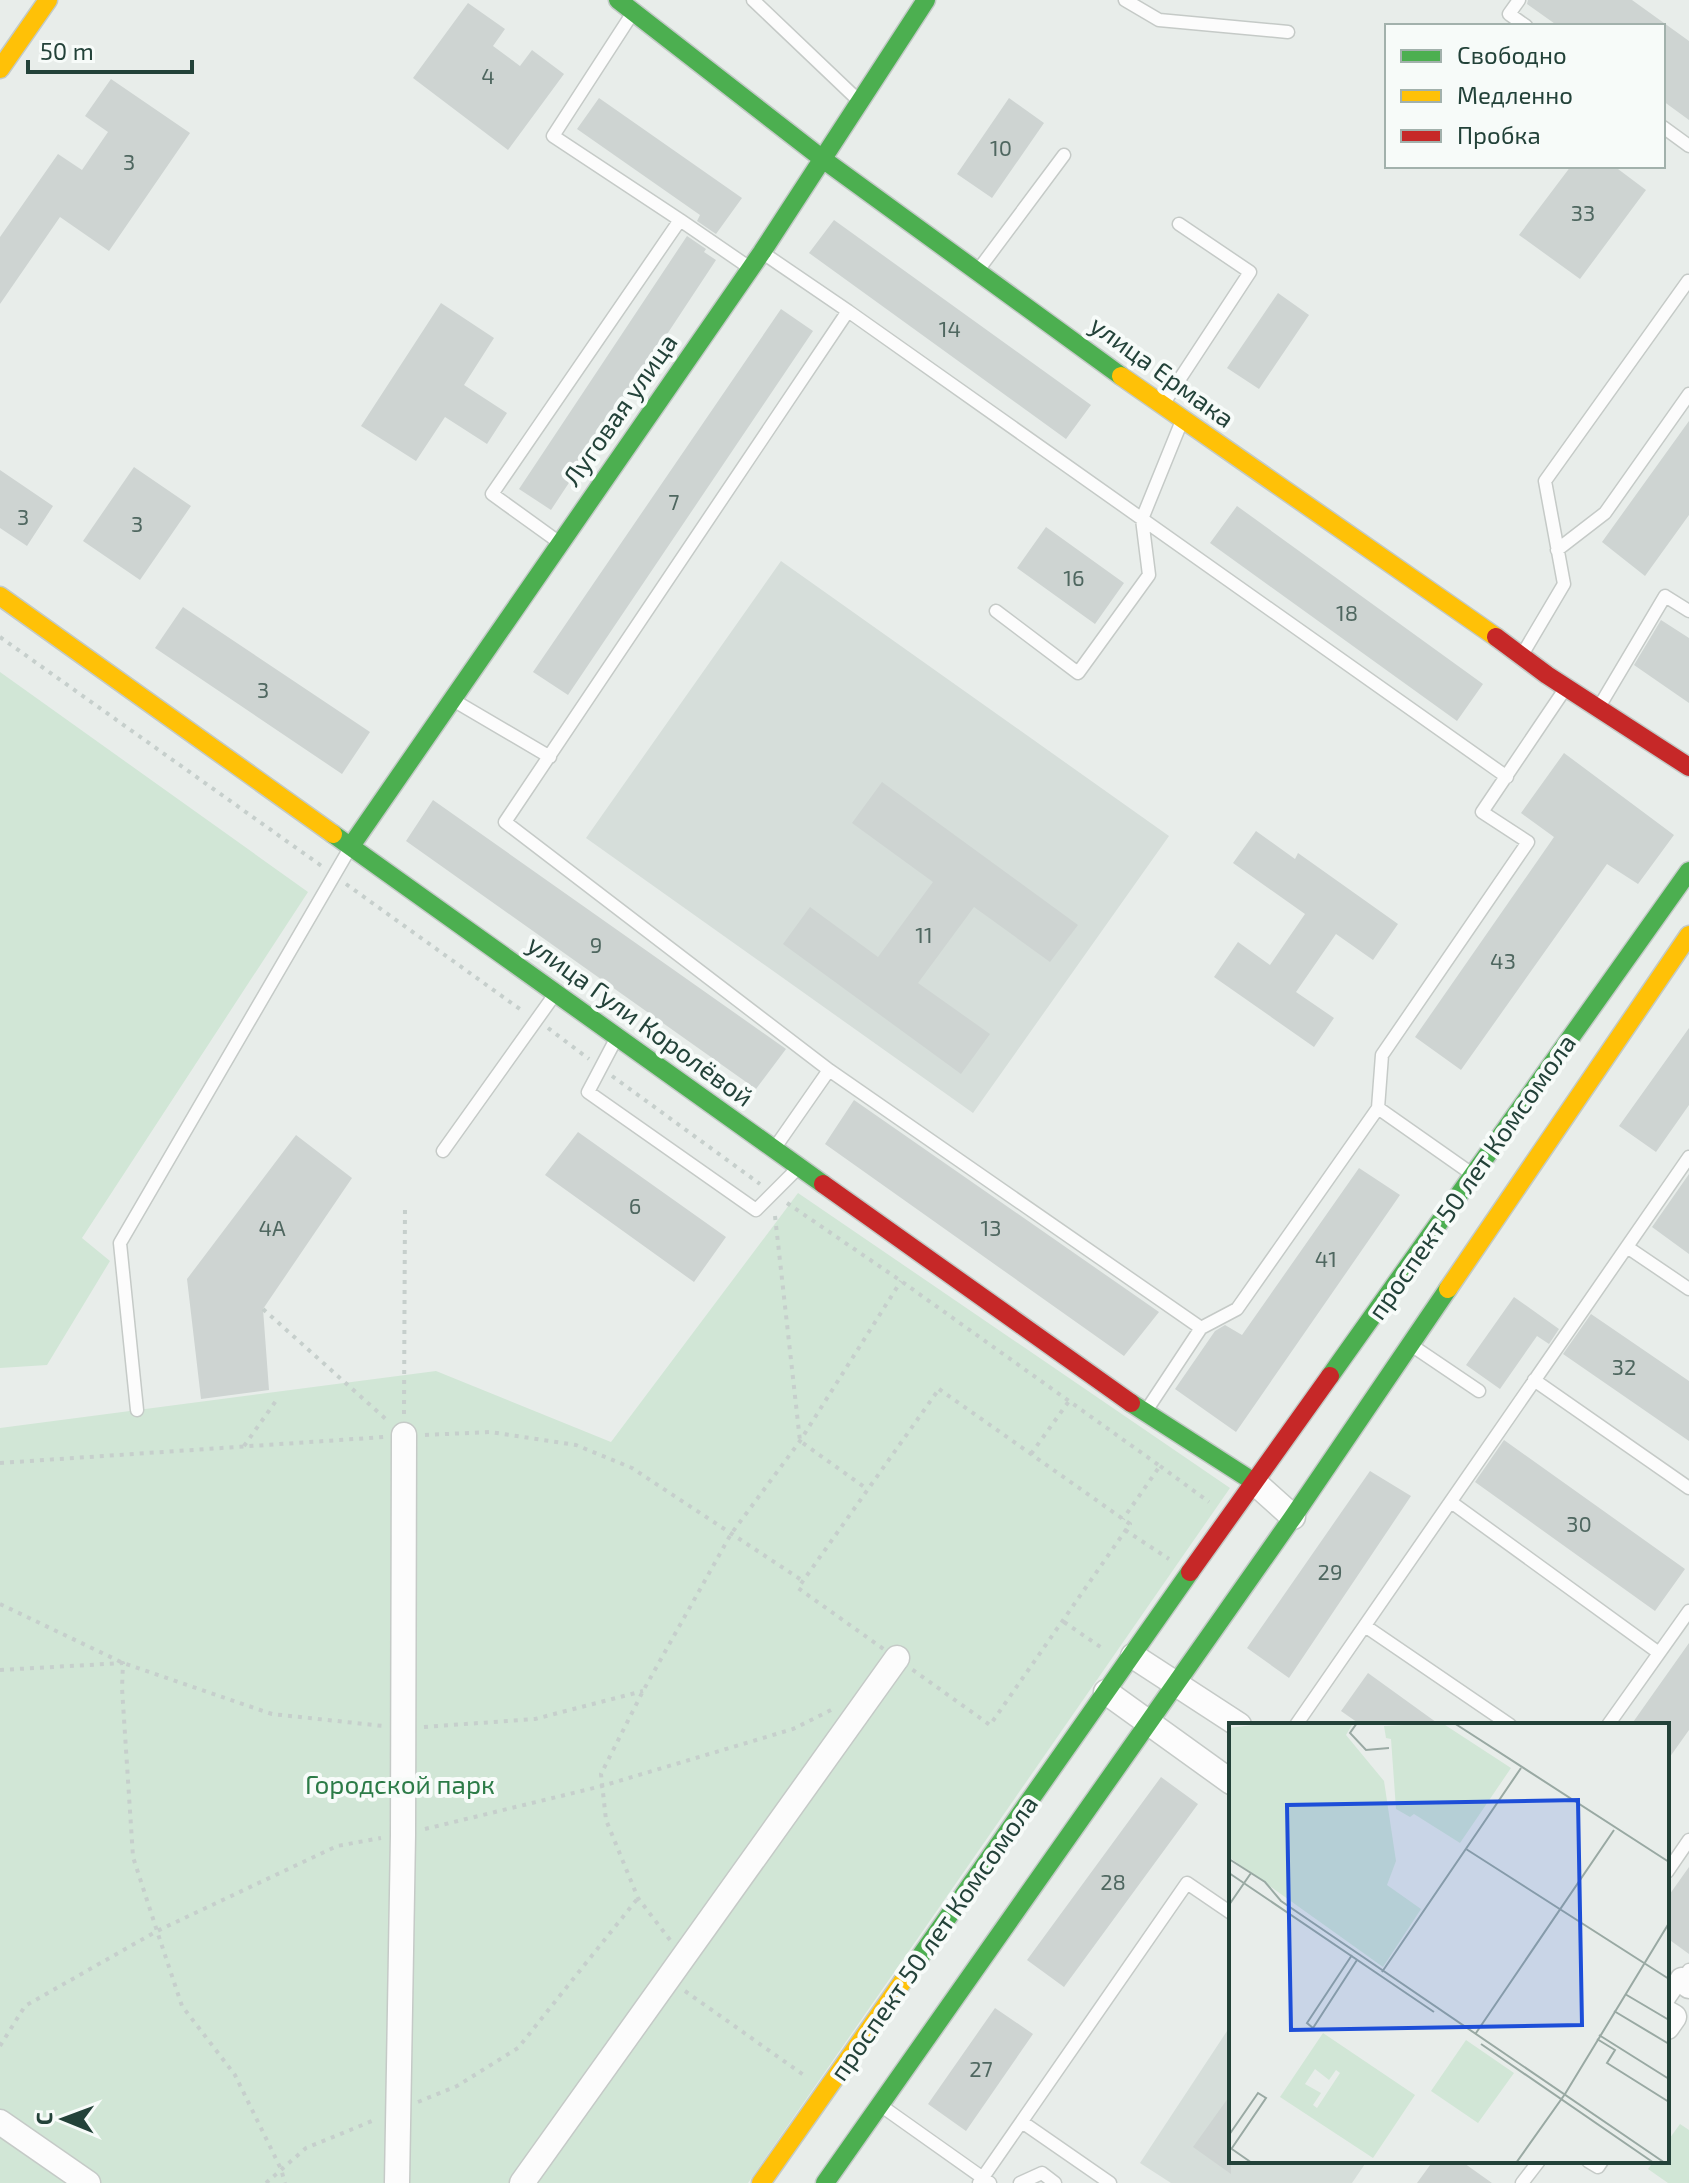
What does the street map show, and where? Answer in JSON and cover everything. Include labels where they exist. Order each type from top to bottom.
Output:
[{"type":"street","points":[[0,69],[48,0]]},
{"type":"street","name":"улица Ермака","points":[[618,0],[824,160],[1162,406],[1567,687],[1689,767]]},
{"type":"street","name":"Луговая улица","points":[[351,846],[762,252],[926,0]]},
{"type":"street","name":"улица Гули Королёвой","points":[[0,596],[1144,1413],[1254,1482]]},
{"type":"street","name":"проспект 50 лет Комсомола","points":[[761,2183],[1689,871]]},
{"type":"street","name":"проспект 50 лет Комсомола","points":[[825,2183],[1293,1517],[1689,935]]},
{"type":"street","points":[[397,2183],[404,1435]]},
{"type":"street","points":[[1254,1482],[1293,1517]]},
{"type":"street","points":[[1133,1656],[1236,1723]]},
{"type":"street","points":[[522,2183],[897,1658]]},
{"type":"street","points":[[1106,1692],[1229,1781]]},
{"type":"street","points":[[0,2122],[88,2183]]},
{"type":"lane","points":[[753,0],[860,101]]},
{"type":"lane","points":[[1125,0],[1159,20],[1288,32]]},
{"type":"lane","points":[[1519,0],[1509,14],[1523,24]]},
{"type":"lane","points":[[634,11],[553,136],[751,268]]},
{"type":"lane","points":[[1665,128],[1689,146]]},
{"type":"lane","points":[[977,272],[1064,155]]},
{"type":"lane","points":[[560,543],[492,494],[680,220]]},
{"type":"lane","points":[[1162,406],[1250,272],[1179,224]]},
{"type":"lane","points":[[762,252],[1507,777]]},
{"type":"lane","points":[[1522,655],[1564,584],[1545,481],[1689,281]]},
{"type":"lane","points":[[848,311],[505,822],[829,1070],[1201,1328]]},
{"type":"lane","points":[[1557,550],[1605,513],[1689,394]]},
{"type":"lane","points":[[996,611],[1078,673],[1149,575],[1142,519],[1182,420]]},
{"type":"lane","points":[[1599,707],[1665,596],[1689,611]]},
{"type":"lane","points":[[1144,1413],[1201,1328],[1237,1309],[1378,1108],[1382,1055],[1528,842],[1482,812],[1567,687]]},
{"type":"lane","points":[[451,699],[550,757]]},
{"type":"lane","points":[[137,1410],[120,1243],[351,846]]},
{"type":"lane","points":[[443,1151],[556,993]]},
{"type":"lane","points":[[617,1037],[588,1092],[756,1210],[799,1167]]},
{"type":"lane","points":[[774,1149],[829,1070]]},
{"type":"lane","points":[[1378,1108],[1474,1175]]},
{"type":"lane","points":[[1297,1723],[1689,1157]]},
{"type":"lane","points":[[1627,1247],[1689,1289]]},
{"type":"lane","points":[[1411,1345],[1479,1391]]},
{"type":"lane","points":[[1534,1380],[1689,1488]]},
{"type":"lane","points":[[1451,1502],[1659,1653]]},
{"type":"lane","points":[[1609,1723],[1689,1611]]},
{"type":"lane","points":[[1365,1626],[1507,1723]]},
{"type":"lane","points":[[1669,1869],[1689,1840]]},
{"type":"lane","points":[[880,2105],[984,2182],[1187,1883],[1229,1912]]},
{"type":"lane","points":[[1669,2000],[1687,1979]]},
{"type":"lane","points":[[1022,2122],[1110,2183]]},
{"type":"lane","points":[[1522,2183],[1537,2163]]},
{"type":"lane","points":[[1020,2183],[1042,2173],[1055,2183]]},
{"type":"path","points":[[773,1194],[800,1441],[867,1489]]},
{"type":"path","points":[[404,1435],[405,1205]]},
{"type":"path","points":[[683,1956],[638,1898],[606,1820],[601,1774],[643,1691],[731,1534],[800,1441],[901,1281]]},
{"type":"path","points":[[263,1309],[404,1435]]},
{"type":"path","points":[[939,1389],[1031,1454],[1130,1524],[990,1725],[798,1588],[939,1389]]},
{"type":"path","points":[[244,1446],[278,1398]]},
{"type":"path","points":[[1031,1454],[1069,1401]]},
{"type":"path","points":[[1160,1466],[1209,1502],[1201,1513]]},
{"type":"path","points":[[1125,1530],[1169,1559],[1177,1548]]},
{"type":"path","points":[[0,1604],[123,1663],[272,1714],[403,1728],[535,1719],[643,1691]]},
{"type":"path","points":[[1063,1621],[1105,1650],[1113,1639]]},
{"type":"path","points":[[0,1670],[123,1663]]},
{"type":"path","points":[[123,1663],[133,1857],[182,2006],[235,2075],[285,2183]]},
{"type":"path","points":[[266,2183],[306,2148],[457,2086],[518,2048],[638,1898]]},
{"type":"path","points":[[667,1978],[826,2091]]},
{"type":"shaded area","points":[[781,561],[1169,836],[973,1113],[586,838]]},
{"type":"shaded area","points":[[1229,2028],[1229,2163],[1366,2163],[1352,2183],[1171,2183],[1140,2163]]},
{"type":"green space","points":[[0,672],[308,892],[82,1238],[110,1261],[47,1365],[0,1368]]},
{"type":"green space","name":"Городской парк","points":[[798,1193],[1230,1488],[748,2183],[0,2183],[0,1428],[436,1371],[611,1442]]},
{"type":"green space","points":[[1680,2124],[1689,2130],[1689,2183],[1668,2183],[1648,2169],[1652,2163],[1669,2163],[1669,2139]]},
{"type":"building","points":[[1528,0],[1632,0],[1689,41],[1689,120],[1665,102],[1665,24],[1555,24],[1527,4]]},
{"type":"building","points":[[468,3],[505,29],[493,46],[520,66],[532,50],[564,74],[508,150],[413,78]]},
{"type":"building","points":[[111,79],[190,133],[109,251],[60,217],[0,304],[0,237],[58,154],[82,170],[108,132],[85,116]]},
{"type":"building","points":[[599,98],[742,198],[716,234],[697,221],[700,215],[577,129]]},
{"type":"building","points":[[1009,98],[1044,123],[992,198],[957,174]]},
{"type":"building","points":[[1569,168],[1617,168],[1646,190],[1580,279],[1519,235]]},
{"type":"building","points":[[834,220],[1091,405],[1066,439],[809,253]]},
{"type":"building","points":[[687,236],[716,260],[551,510],[519,489]]},
{"type":"building","points":[[1278,293],[1309,315],[1259,389],[1227,368]]},
{"type":"building","points":[[441,303],[494,338],[464,385],[507,413],[487,444],[445,417],[416,461],[361,426]]},
{"type":"building","points":[[781,309],[813,331],[568,695],[533,672]]},
{"type":"building","points":[[1689,421],[1689,515],[1645,576],[1602,542]]},
{"type":"building","points":[[134,467],[191,506],[140,580],[83,541]]},
{"type":"building","points":[[0,470],[53,506],[27,546],[0,528]]},
{"type":"building","points":[[1237,506],[1483,684],[1457,721],[1210,543]]},
{"type":"building","points":[[1046,527],[1124,583],[1095,624],[1017,568]]},
{"type":"building","points":[[183,607],[370,732],[342,774],[155,648]]},
{"type":"building","points":[[1661,620],[1689,638],[1689,703],[1634,665]]},
{"type":"building","points":[[1564,753],[1674,835],[1638,884],[1607,864],[1461,1070],[1415,1037],[1554,837],[1521,813]]},
{"type":"building","points":[[882,782],[1078,925],[1050,962],[974,907],[918,983],[990,1034],[961,1074],[783,944],[810,907],[878,957],[933,882],[852,823]]},
{"type":"building","points":[[433,800],[786,1049],[756,1089],[406,841]]},
{"type":"building","points":[[1256,831],[1295,859],[1298,853],[1398,924],[1373,960],[1336,934],[1296,992],[1334,1018],[1314,1047],[1214,977],[1238,942],[1270,965],[1305,914],[1233,863]]},
{"type":"building","points":[[1689,1028],[1689,1105],[1656,1152],[1619,1126]]},
{"type":"building","points":[[854,1100],[1159,1312],[1124,1356],[825,1144]]},
{"type":"building","points":[[578,1132],[726,1237],[694,1282],[545,1175]]},
{"type":"building","points":[[296,1135],[352,1178],[263,1309],[269,1390],[201,1399],[187,1279]]},
{"type":"building","points":[[1359,1168],[1400,1195],[1236,1432],[1175,1389],[1215,1331],[1225,1325],[1242,1335]]},
{"type":"building","points":[[1689,1174],[1689,1254],[1652,1227]]},
{"type":"building","points":[[1514,1297],[1559,1329],[1549,1344],[1537,1336],[1500,1389],[1466,1365]]},
{"type":"building","points":[[1591,1314],[1689,1381],[1689,1441],[1563,1354]]},
{"type":"building","points":[[1504,1440],[1685,1569],[1655,1611],[1475,1482]]},
{"type":"building","points":[[1370,1471],[1411,1496],[1289,1678],[1247,1648]]},
{"type":"building","points":[[1689,1643],[1689,1730],[1669,1758],[1669,1723],[1632,1723]]},
{"type":"building","points":[[1368,1673],[1437,1723],[1358,1723],[1341,1711]]},
{"type":"building","points":[[1161,1777],[1198,1804],[1064,1987],[1027,1960]]},
{"type":"building","points":[[1689,1867],[1689,1954],[1669,1939],[1669,1895]]},
{"type":"building","points":[[995,2008],[1033,2034],[966,2131],[928,2104]]},
{"type":"building","points":[[1229,2097],[1231,2174],[1193,2147]]},
{"type":"building","points":[[1432,2163],[1464,2163],[1492,2183],[1417,2183]]},
{"type":"traffic: fast","points":[[618,0],[824,160],[1121,376]]},
{"type":"traffic: fast","points":[[351,846],[762,252],[926,0]]},
{"type":"traffic: fast","points":[[333,834],[823,1184]]},
{"type":"traffic: fast","points":[[1330,1376],[1689,871]]},
{"type":"traffic: fast","points":[[825,2183],[1293,1517],[1448,1289]]},
{"type":"traffic: fast","points":[[1131,1403],[1254,1482]]},
{"type":"traffic: fast","points":[[903,1981],[1190,1572]]},
{"type":"traffic: slow","points":[[0,69],[48,0]]},
{"type":"traffic: slow","points":[[1121,376],[1496,637]]},
{"type":"traffic: slow","points":[[0,596],[333,834]]},
{"type":"traffic: slow","points":[[1448,1289],[1689,935]]},
{"type":"traffic: slow","points":[[761,2183],[903,1981]]},
{"type":"traffic: jam","points":[[1496,637],[1547,675],[1689,767]]},
{"type":"traffic: jam","points":[[823,1184],[1131,1403]]},
{"type":"traffic: jam","points":[[1190,1572],[1330,1376]]}]
